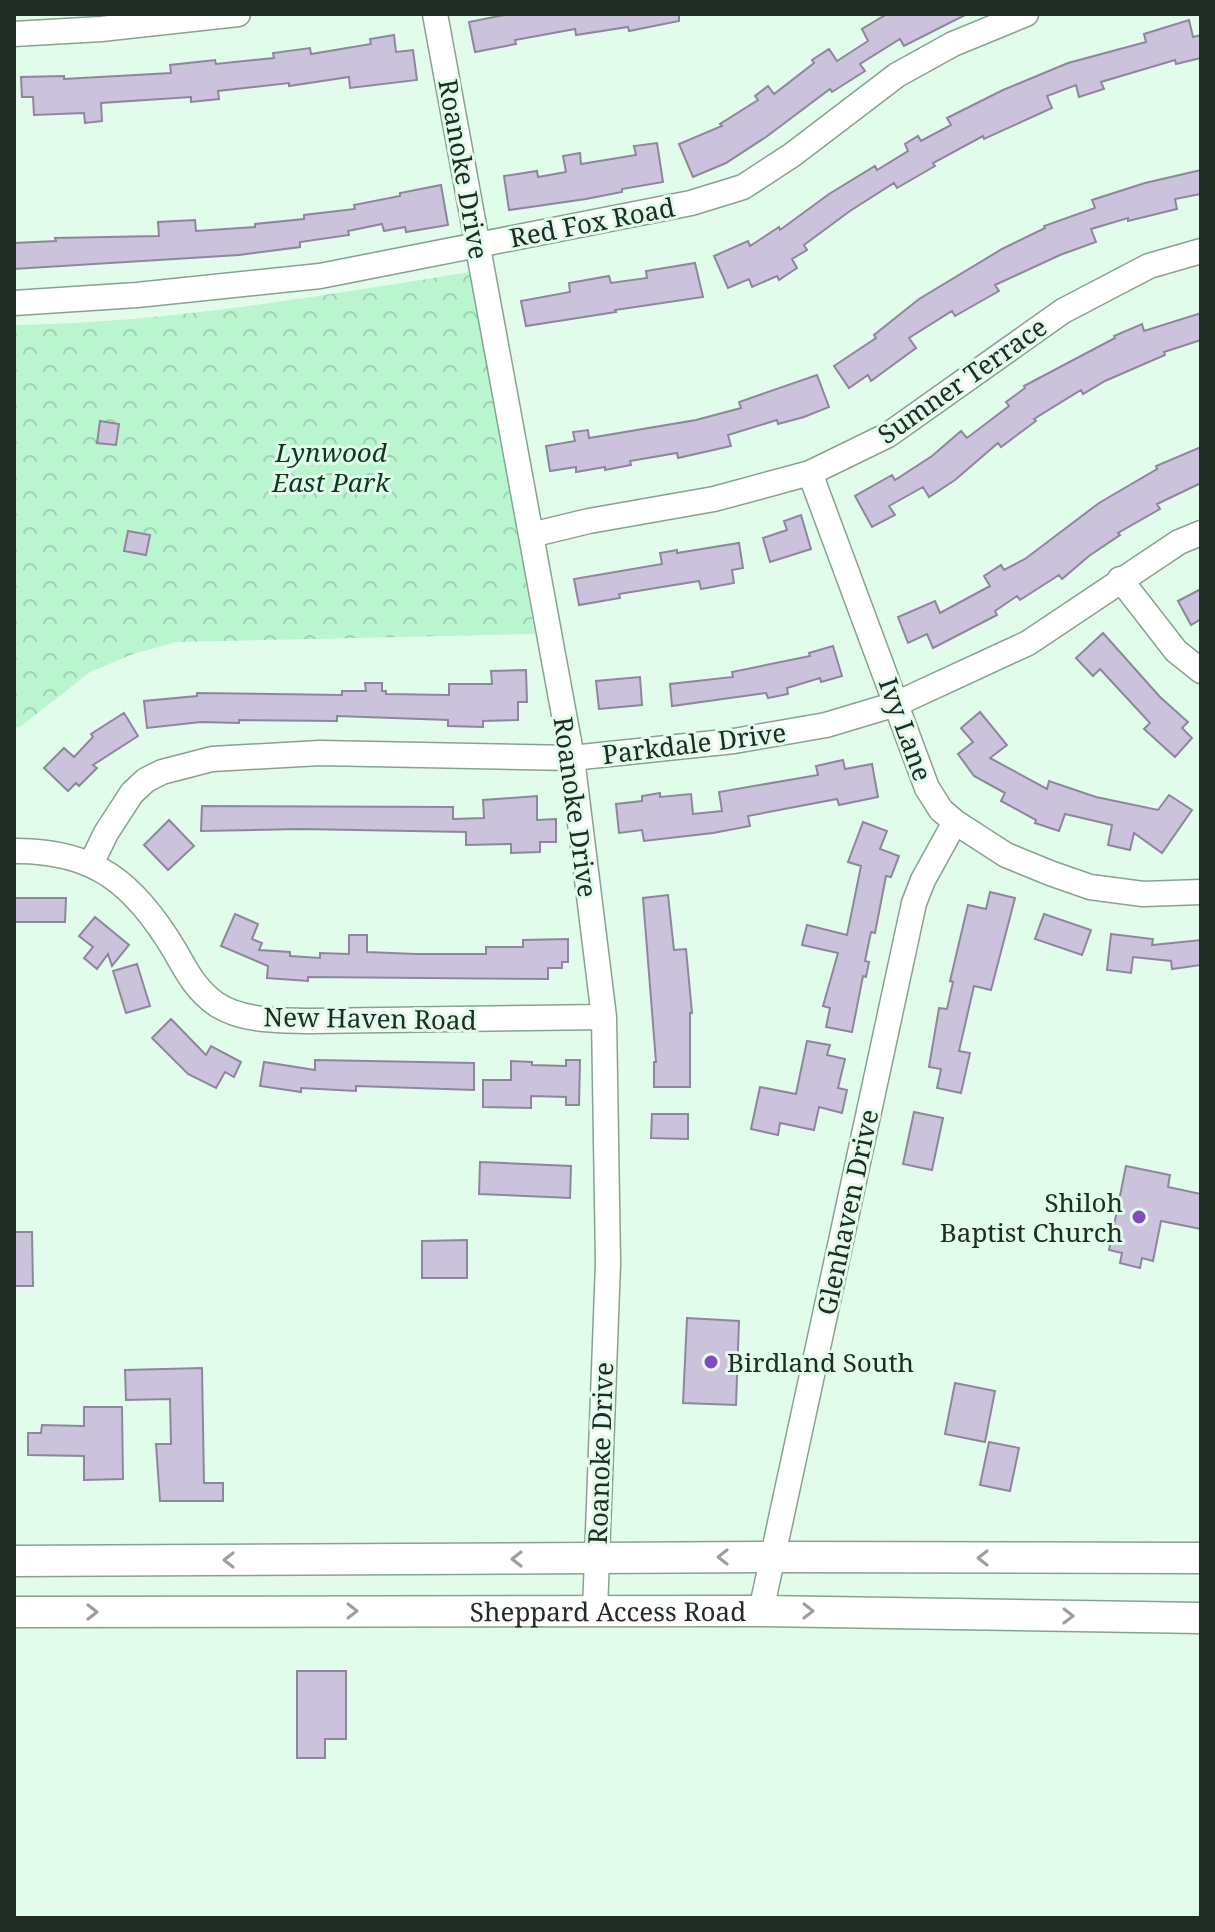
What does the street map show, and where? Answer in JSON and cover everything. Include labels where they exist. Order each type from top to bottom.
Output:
[{"type":"main road","name":"Sheppard Access Road","points":[[14,1561],[1201,1558]]},
{"type":"main road","points":[[280,1560],[281,1612]]},
{"type":"main road","name":"Sheppard Access Road","points":[[14,1612],[761,1611],[1201,1618]]},
{"type":"street","points":[[14,34],[101,29],[238,14]]},
{"type":"street","name":"Roanoke Drive","points":[[435,14],[572,758],[604,1017],[608,1263],[595,1611]]},
{"type":"street","name":"Red Fox Road","points":[[14,303],[137,295],[320,276],[691,203],[743,187],[792,155],[897,75],[953,44],[1026,14]]},
{"type":"street","name":"Sumner Terrace","points":[[531,535],[589,521],[714,499],[810,473],[888,435],[1063,311],[1149,266],[1201,251]]},
{"type":"street","name":"Ivy Lane","points":[[810,473],[927,788],[941,810],[1006,855],[1090,887],[1143,894],[1201,892]]},
{"type":"street","name":"Parkdale Drive","points":[[91,864],[112,823],[132,793],[146,780],[162,772],[212,759],[320,753],[572,758],[734,741],[826,725],[896,704],[1028,643],[1120,579],[1179,542],[1201,533]]},
{"type":"street","points":[[1120,579],[1176,651],[1201,671]]},
{"type":"street","name":"Glenhaven Drive","points":[[761,1611],[914,903],[955,822]]},
{"type":"street","name":"New Haven Road","points":[[14,851],[61,853],[91,864],[118,880],[141,901],[189,978],[218,1006],[243,1016],[311,1021],[604,1017]]},
{"type":"green space","name":"Lynwood East Park","points":[[470,272],[535,634],[177,642],[133,654],[90,672],[20,727],[14,728],[14,325],[186,314]]},
{"type":"building","points":[[509,14],[679,14],[679,21],[629,31],[628,27],[576,35],[575,29],[515,40],[516,44],[475,52],[469,22]]},
{"type":"building","points":[[887,14],[967,14],[904,46],[900,39],[860,64],[865,71],[832,92],[830,89],[766,137],[726,163],[693,177],[679,144],[722,126],[720,124],[758,100],[755,96],[768,86],[774,94],[829,49],[837,61],[868,41],[862,29]]},
{"type":"building","points":[[1189,20],[1193,37],[1201,35],[1201,58],[1176,64],[1175,60],[1101,82],[1104,89],[1079,97],[1076,85],[1047,96],[1052,108],[984,139],[983,136],[933,163],[935,166],[897,188],[894,183],[850,211],[804,245],[807,250],[792,259],[797,268],[779,280],[777,276],[752,287],[749,279],[728,288],[714,256],[748,241],[750,246],[779,227],[780,230],[829,194],[875,166],[877,170],[908,151],[905,144],[918,136],[921,141],[951,125],[947,118],[1068,63],[1146,42],[1144,34]]},
{"type":"building","points":[[394,35],[396,52],[413,50],[417,80],[350,88],[349,77],[289,86],[289,83],[218,91],[219,99],[191,102],[191,97],[101,103],[102,121],[85,123],[84,113],[34,115],[33,97],[22,97],[21,77],[64,76],[64,79],[171,73],[170,65],[274,58],[273,53],[310,48],[311,54],[371,44],[370,39]]},
{"type":"building","points":[[657,143],[663,182],[586,199],[509,210],[504,176],[537,171],[538,177],[566,172],[563,156],[580,153],[581,164],[636,155],[634,146]]},
{"type":"building","points":[[1201,170],[1201,194],[1175,199],[1177,209],[1091,229],[1096,242],[995,285],[999,291],[955,316],[952,311],[909,338],[916,348],[871,381],[868,375],[849,388],[834,366],[876,338],[874,335],[919,299],[1044,226],[1095,208],[1092,200]]},
{"type":"building","points":[[441,185],[448,225],[406,232],[405,227],[384,231],[382,224],[348,231],[349,235],[300,242],[300,247],[239,255],[14,269],[14,243],[56,241],[55,238],[159,236],[158,222],[195,220],[196,231],[255,227],[255,224],[304,219],[304,215],[355,209],[354,205]]},
{"type":"building","points":[[695,263],[703,297],[526,326],[521,301],[570,292],[569,283],[609,276],[611,283],[647,278],[646,271]]},
{"type":"building","points":[[1201,313],[1201,340],[1164,352],[1165,355],[1083,394],[1081,390],[1034,419],[1036,421],[1001,447],[998,443],[955,480],[929,497],[923,487],[889,506],[895,515],[872,527],[855,496],[892,475],[895,480],[932,456],[961,431],[967,438],[1009,406],[1006,402],[1024,386],[1114,336],[1142,324],[1144,331]]},
{"type":"building","points":[[817,375],[829,407],[804,417],[778,424],[777,420],[728,435],[731,446],[678,458],[677,453],[630,461],[631,465],[605,470],[605,467],[576,472],[576,467],[550,471],[546,446],[575,441],[573,432],[588,430],[589,438],[696,420],[741,408],[739,402]]},
{"type":"building","points":[[100,421],[119,424],[116,445],[97,443]]},
{"type":"building","points":[[1201,447],[1201,483],[1157,504],[1160,509],[1118,533],[1120,535],[1062,579],[1059,575],[1020,600],[1017,596],[995,611],[997,615],[933,648],[927,634],[908,643],[898,617],[935,601],[940,613],[990,586],[984,576],[1001,565],[1004,570],[1025,559],[1099,503],[1157,469],[1156,466]]},
{"type":"building","points":[[801,515],[811,549],[770,562],[763,538],[787,530],[784,521]]},
{"type":"building","points":[[128,531],[150,535],[146,555],[124,551]]},
{"type":"building","points":[[739,543],[743,568],[732,570],[734,583],[701,589],[699,581],[619,594],[620,598],[579,605],[574,579],[662,564],[660,553]]},
{"type":"building","points":[[1201,589],[1201,619],[1191,625],[1178,601]]},
{"type":"building","points":[[1103,633],[1160,697],[1188,722],[1182,728],[1192,738],[1175,757],[1144,729],[1150,723],[1100,669],[1093,676],[1076,658]]},
{"type":"building","points":[[833,646],[842,676],[821,682],[820,678],[787,688],[788,694],[768,698],[766,693],[672,706],[670,684],[733,677],[732,672],[810,656],[809,653]]},
{"type":"building","points":[[526,670],[527,702],[518,702],[518,720],[483,721],[483,727],[448,726],[448,720],[337,716],[337,721],[239,720],[239,723],[201,722],[147,728],[144,701],[197,696],[197,693],[342,695],[342,691],[366,691],[365,683],[382,683],[382,691],[386,694],[449,695],[449,684],[492,684],[491,671]]},
{"type":"building","points":[[640,677],[642,705],[599,709],[596,681]]},
{"type":"building","points":[[980,712],[1007,745],[990,758],[1047,789],[1049,781],[1096,797],[1158,810],[1169,795],[1192,810],[1162,853],[1134,833],[1130,850],[1108,845],[1112,825],[1065,814],[1059,831],[1035,823],[1036,820],[1001,801],[1005,793],[974,776],[958,754],[973,742],[961,728]]},
{"type":"building","points":[[124,713],[138,736],[93,765],[97,768],[79,786],[76,783],[68,791],[44,768],[64,748],[74,757],[93,737],[91,734]]},
{"type":"building","points":[[843,760],[845,769],[872,764],[878,797],[839,805],[837,799],[748,816],[750,826],[713,833],[644,841],[642,830],[619,833],[616,804],[642,801],[642,796],[660,793],[660,797],[691,794],[693,814],[722,811],[719,792],[818,775],[816,766]]},
{"type":"building","points":[[537,796],[537,820],[556,819],[556,842],[540,842],[540,852],[511,853],[511,844],[466,845],[466,832],[201,831],[202,806],[453,807],[453,819],[484,818],[483,800]]},
{"type":"building","points":[[169,820],[194,846],[168,870],[144,845]]},
{"type":"building","points":[[863,822],[887,831],[880,849],[899,856],[891,877],[886,876],[875,933],[871,932],[865,961],[869,962],[866,977],[863,976],[852,1032],[826,1027],[830,1008],[823,1006],[838,953],[802,945],[807,925],[847,935],[861,866],[848,862]]},
{"type":"building","points":[[990,892],[1015,898],[991,990],[974,986],[959,1051],[970,1053],[961,1093],[937,1088],[941,1069],[929,1067],[939,1008],[947,1009],[953,982],[950,981],[968,905],[986,909]]},
{"type":"building","points":[[668,895],[674,950],[686,949],[692,1013],[690,1087],[654,1087],[656,1062],[643,898]]},
{"type":"building","points":[[14,898],[66,898],[65,922],[14,922]]},
{"type":"building","points":[[235,914],[258,924],[252,939],[262,943],[259,950],[290,952],[290,956],[320,958],[320,953],[349,954],[349,935],[367,935],[367,952],[416,954],[486,954],[486,947],[523,947],[523,940],[568,939],[568,962],[562,962],[562,968],[548,968],[548,979],[308,977],[308,981],[267,978],[268,966],[221,946]]},
{"type":"building","points":[[1044,914],[1091,930],[1082,955],[1035,939]]},
{"type":"building","points":[[95,917],[129,945],[112,966],[108,954],[97,969],[84,958],[93,947],[79,936]]},
{"type":"building","points":[[1111,934],[1153,939],[1152,945],[1201,940],[1201,965],[1172,969],[1171,961],[1133,957],[1131,973],[1107,970]]},
{"type":"building","points":[[137,964],[150,1006],[126,1013],[113,971]]},
{"type":"building","points":[[171,1019],[206,1055],[211,1046],[241,1062],[234,1077],[225,1072],[216,1088],[188,1074],[152,1038]]},
{"type":"building","points":[[807,1041],[830,1045],[827,1055],[845,1059],[838,1088],[847,1090],[842,1113],[819,1107],[814,1130],[780,1123],[778,1135],[751,1129],[760,1087],[796,1094]]},
{"type":"building","points":[[315,1060],[474,1063],[474,1090],[356,1086],[356,1091],[301,1088],[301,1092],[260,1086],[264,1062],[315,1070]]},
{"type":"building","points":[[566,1060],[580,1060],[579,1105],[566,1105],[566,1097],[531,1096],[531,1108],[483,1107],[483,1080],[511,1080],[511,1061],[566,1066]]},
{"type":"building","points":[[914,1112],[943,1118],[932,1170],[903,1164]]},
{"type":"building","points":[[652,1114],[688,1114],[688,1139],[651,1138]]},
{"type":"building","points":[[480,1162],[571,1166],[570,1198],[479,1194]]},
{"type":"building","name":"Shiloh Baptist Church","points":[[1126,1166],[1170,1175],[1168,1187],[1201,1194],[1201,1229],[1161,1221],[1153,1261],[1142,1258],[1140,1268],[1120,1263],[1122,1253],[1109,1250]]},
{"type":"building","points":[[14,1232],[32,1232],[33,1286],[14,1286]]},
{"type":"building","points":[[467,1240],[467,1278],[422,1278],[422,1241]]},
{"type":"building","name":"Birdland South","points":[[687,1318],[739,1321],[736,1405],[683,1403]]},
{"type":"building","points":[[202,1368],[204,1483],[223,1483],[223,1501],[160,1501],[156,1444],[171,1444],[170,1399],[126,1400],[125,1370]]},
{"type":"building","points":[[955,1383],[995,1391],[985,1442],[945,1434]]},
{"type":"building","points":[[84,1407],[122,1407],[123,1479],[84,1480],[84,1456],[28,1455],[28,1433],[41,1433],[42,1425],[84,1426]]},
{"type":"building","points":[[989,1442],[1019,1448],[1010,1491],[980,1485]]},
{"type":"building","points":[[297,1671],[346,1671],[346,1739],[325,1739],[325,1758],[297,1758]]},
{"type":"place","name":"Shiloh Baptist Church","points":[[1139,1217]]},
{"type":"place","name":"Birdland South","points":[[711,1362]]}]
